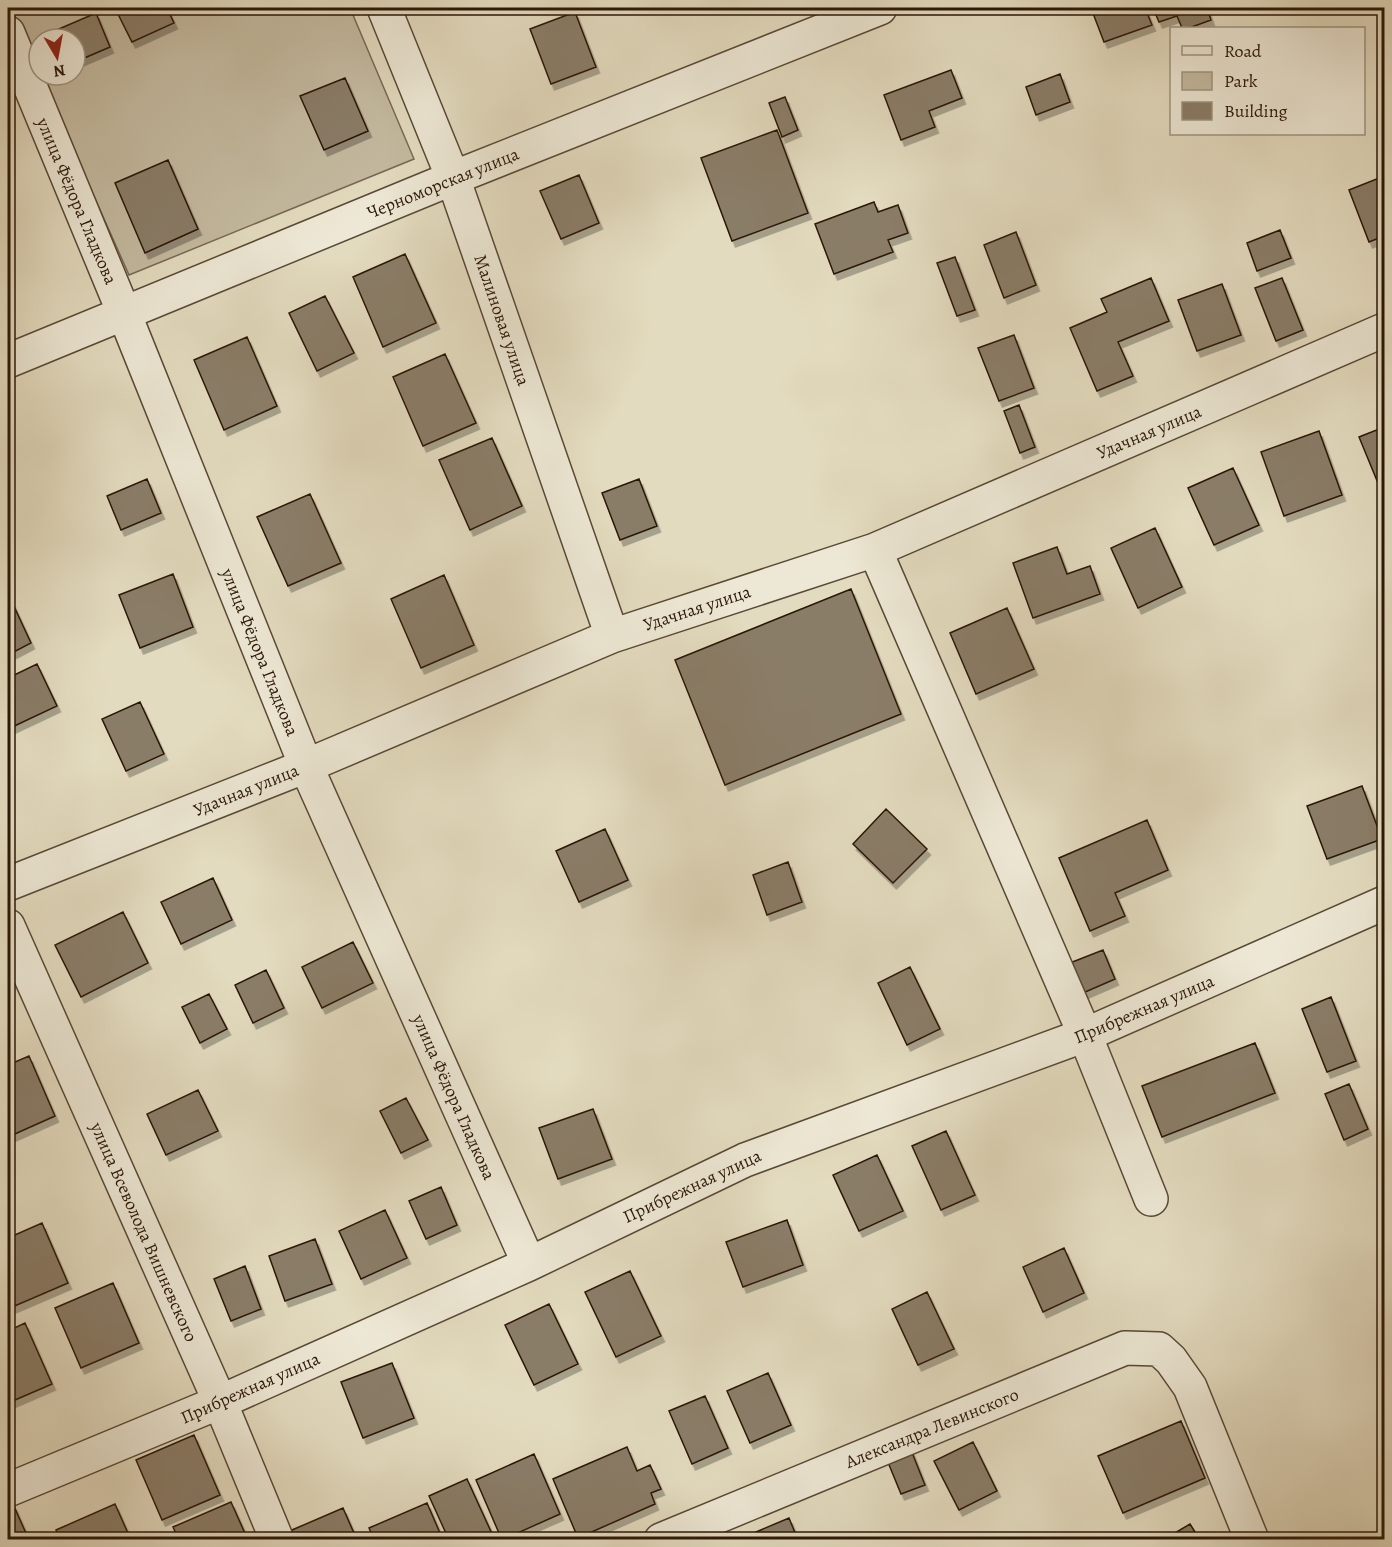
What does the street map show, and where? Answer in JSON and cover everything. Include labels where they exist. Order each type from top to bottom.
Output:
[{"type":"street","name":"Малиновая улица","points":[[384,8],[453,178],[612,636]]},
{"type":"street","name":"Черноморская улица","points":[[8,361],[453,178],[880,8]]},
{"type":"street","name":"улица Фёдора Гладкова","points":[[8,33],[306,766],[529,1264]]},
{"type":"street","name":"Удачная улица","points":[[8,884],[306,766],[612,636],[875,550],[1384,330]]},
{"type":"street","points":[[875,550],[1085,1035],[1150,1199]]},
{"type":"street","name":"Прибрежная улица","points":[[8,1490],[220,1402],[529,1264],[745,1160],[1085,1035],[1384,903]]},
{"type":"street","name":"улица Всеволода Вишневского","points":[[8,926],[220,1402],[277,1539]]},
{"type":"street","name":"Александра Левинского","points":[[661,1539],[1125,1348],[1159,1349],[1171,1360],[1190,1387],[1252,1539]]},
{"type":"green space","points":[[10,8],[350,8],[414,159],[129,275],[45,87],[87,87],[87,27],[27,27],[27,46]]},
{"type":"building","points":[[115,8],[167,8],[174,23],[132,42]]},
{"type":"building","points":[[1091,8],[1145,8],[1152,25],[1104,42]]},
{"type":"building","points":[[1153,8],[1207,8],[1211,20],[1192,27],[1182,27],[1177,16],[1159,22]]},
{"type":"building","points":[[575,12],[596,67],[551,84],[530,29]]},
{"type":"building","points":[[96,13],[110,47],[87,57],[87,27],[64,27]]},
{"type":"building","points":[[951,70],[962,98],[929,111],[935,127],[901,140],[884,95]]},
{"type":"building","points":[[1060,74],[1070,102],[1036,115],[1026,87]]},
{"type":"building","points":[[345,78],[368,131],[324,150],[300,96]]},
{"type":"building","points":[[785,97],[798,130],[782,137],[769,103]]},
{"type":"building","points":[[777,130],[808,213],[732,241],[701,158]]},
{"type":"building","points":[[168,160],[198,229],[145,253],[115,183]]},
{"type":"building","points":[[579,175],[599,223],[561,239],[540,191]]},
{"type":"building","points":[[1384,176],[1384,236],[1369,242],[1349,190]]},
{"type":"building","points":[[874,202],[878,212],[898,205],[908,233],[888,240],[893,252],[834,274],[815,224]]},
{"type":"building","points":[[1280,230],[1291,258],[1257,271],[1247,243]]},
{"type":"building","points":[[1016,232],[1036,285],[1004,298],[984,245]]},
{"type":"building","points":[[405,254],[436,323],[383,347],[353,277]]},
{"type":"building","points":[[955,257],[975,310],[957,316],[937,263]]},
{"type":"building","points":[[1151,278],[1169,321],[1118,342],[1133,376],[1097,391],[1070,328],[1107,312],[1101,299]]},
{"type":"building","points":[[1282,278],[1303,330],[1276,341],[1255,288]]},
{"type":"building","points":[[1222,284],[1241,335],[1197,351],[1178,300]]},
{"type":"building","points":[[325,296],[354,353],[317,371],[289,313]]},
{"type":"building","points":[[1014,335],[1034,388],[999,401],[978,348]]},
{"type":"building","points":[[247,337],[277,406],[224,430],[194,360]]},
{"type":"building","points":[[445,354],[476,423],[423,446],[393,377]]},
{"type":"building","points":[[1019,405],[1035,447],[1020,453],[1004,411]]},
{"type":"building","points":[[1384,427],[1384,486],[1380,488],[1359,437]]},
{"type":"building","points":[[1319,431],[1342,495],[1284,516],[1261,452]]},
{"type":"building","points":[[492,438],[522,506],[470,530],[439,460]]},
{"type":"building","points":[[1233,468],[1259,525],[1214,545],[1188,488]]},
{"type":"building","points":[[147,479],[161,513],[121,530],[107,496]]},
{"type":"building","points":[[639,479],[657,526],[620,540],[602,493]]},
{"type":"building","points":[[310,494],[341,563],[288,586],[257,517]]},
{"type":"building","points":[[1155,528],[1182,587],[1138,608],[1111,548]]},
{"type":"building","points":[[1057,547],[1067,574],[1090,566],[1100,594],[1033,618],[1013,563]]},
{"type":"building","points":[[173,574],[193,627],[140,648],[119,595]]},
{"type":"building","points":[[444,575],[474,645],[421,668],[391,599]]},
{"type":"building","points":[[851,589],[901,714],[725,785],[675,660]]},
{"type":"building","points":[[12,602],[31,643],[8,655],[8,604]]},
{"type":"building","points":[[1007,608],[1034,669],[976,694],[950,633]]},
{"type":"building","points":[[37,664],[57,706],[8,729],[8,678]]},
{"type":"building","points":[[140,702],[164,754],[126,771],[102,719]]},
{"type":"building","points":[[1362,786],[1382,839],[1327,859],[1307,806]]},
{"type":"building","points":[[886,809],[927,849],[893,883],[853,844]]},
{"type":"building","points":[[1147,820],[1168,870],[1115,893],[1125,916],[1090,931],[1059,858]]},
{"type":"building","points":[[605,829],[628,880],[579,902],[556,851]]},
{"type":"building","points":[[788,862],[802,902],[767,915],[753,875]]},
{"type":"building","points":[[213,878],[232,920],[181,944],[161,902]]},
{"type":"building","points":[[123,912],[148,963],[81,997],[55,945]]},
{"type":"building","points":[[353,942],[373,983],[322,1008],[302,967]]},
{"type":"building","points":[[1103,950],[1115,979],[1083,993],[1070,963]]},
{"type":"building","points":[[910,967],[940,1029],[907,1045],[878,983]]},
{"type":"building","points":[[266,970],[284,1008],[253,1023],[235,985]]},
{"type":"building","points":[[209,994],[227,1029],[200,1043],[182,1007]]},
{"type":"building","points":[[1331,997],[1356,1061],[1327,1072],[1302,1009]]},
{"type":"building","points":[[1255,1043],[1275,1093],[1162,1137],[1142,1086]]},
{"type":"building","points":[[29,1056],[55,1116],[8,1137],[8,1065]]},
{"type":"building","points":[[1349,1084],[1368,1129],[1344,1140],[1325,1094]]},
{"type":"building","points":[[198,1090],[218,1131],[166,1155],[147,1114]]},
{"type":"building","points":[[406,1098],[428,1140],[401,1153],[380,1111]]},
{"type":"building","points":[[593,1109],[612,1159],[558,1179],[539,1128]]},
{"type":"building","points":[[946,1131],[975,1195],[941,1210],[912,1146]]},
{"type":"building","points":[[877,1155],[903,1211],[859,1231],[833,1175]]},
{"type":"building","points":[[441,1187],[457,1225],[426,1239],[409,1201]]},
{"type":"building","points":[[385,1210],[407,1258],[361,1279],[339,1231]]},
{"type":"building","points":[[787,1220],[803,1265],[743,1287],[726,1242]]},
{"type":"building","points":[[42,1223],[68,1283],[10,1308],[8,1303],[8,1238]]},
{"type":"building","points":[[315,1239],[332,1284],[285,1301],[269,1256]]},
{"type":"building","points":[[1064,1248],[1084,1293],[1043,1312],[1023,1267]]},
{"type":"building","points":[[245,1266],[261,1309],[231,1321],[214,1279]]},
{"type":"building","points":[[630,1271],[661,1336],[616,1357],[585,1292]]},
{"type":"building","points":[[113,1283],[139,1343],[81,1368],[55,1308]]},
{"type":"building","points":[[927,1292],[954,1349],[918,1365],[892,1309]]},
{"type":"building","points":[[549,1304],[578,1364],[534,1385],[505,1325]]},
{"type":"building","points":[[25,1323],[52,1384],[8,1403],[8,1331]]},
{"type":"building","points":[[392,1363],[414,1418],[363,1438],[341,1382]]},
{"type":"building","points":[[768,1373],[791,1425],[750,1443],[727,1391]]},
{"type":"building","points":[[705,1396],[728,1448],[692,1464],[669,1411]]},
{"type":"building","points":[[1181,1421],[1205,1478],[1123,1513],[1098,1456]]},
{"type":"building","points":[[194,1435],[220,1495],[162,1520],[136,1460]]},
{"type":"building","points":[[973,1442],[997,1491],[959,1510],[934,1461]]},
{"type":"building","points":[[909,1445],[925,1485],[901,1494],[885,1455]]},
{"type":"building","points":[[627,1447],[637,1471],[650,1465],[661,1489],[651,1493],[655,1504],[578,1538],[553,1479]]},
{"type":"building","points":[[534,1454],[560,1514],[502,1540],[476,1480]]},
{"type":"building","points":[[467,1479],[493,1536],[485,1540],[449,1540],[429,1496]]},
{"type":"building","points":[[231,1502],[248,1540],[179,1540],[173,1527]]},
{"type":"building","points":[[427,1503],[443,1540],[374,1540],[369,1528]]},
{"type":"building","points":[[13,1504],[29,1540],[8,1540],[8,1506]]},
{"type":"building","points":[[115,1504],[131,1540],[60,1540],[56,1530]]},
{"type":"building","points":[[343,1508],[357,1540],[296,1540],[292,1530]]},
{"type":"building","points":[[789,1518],[798,1540],[737,1540]]},
{"type":"building","points":[[1190,1524],[1200,1540],[1170,1540],[1168,1537]]}]
